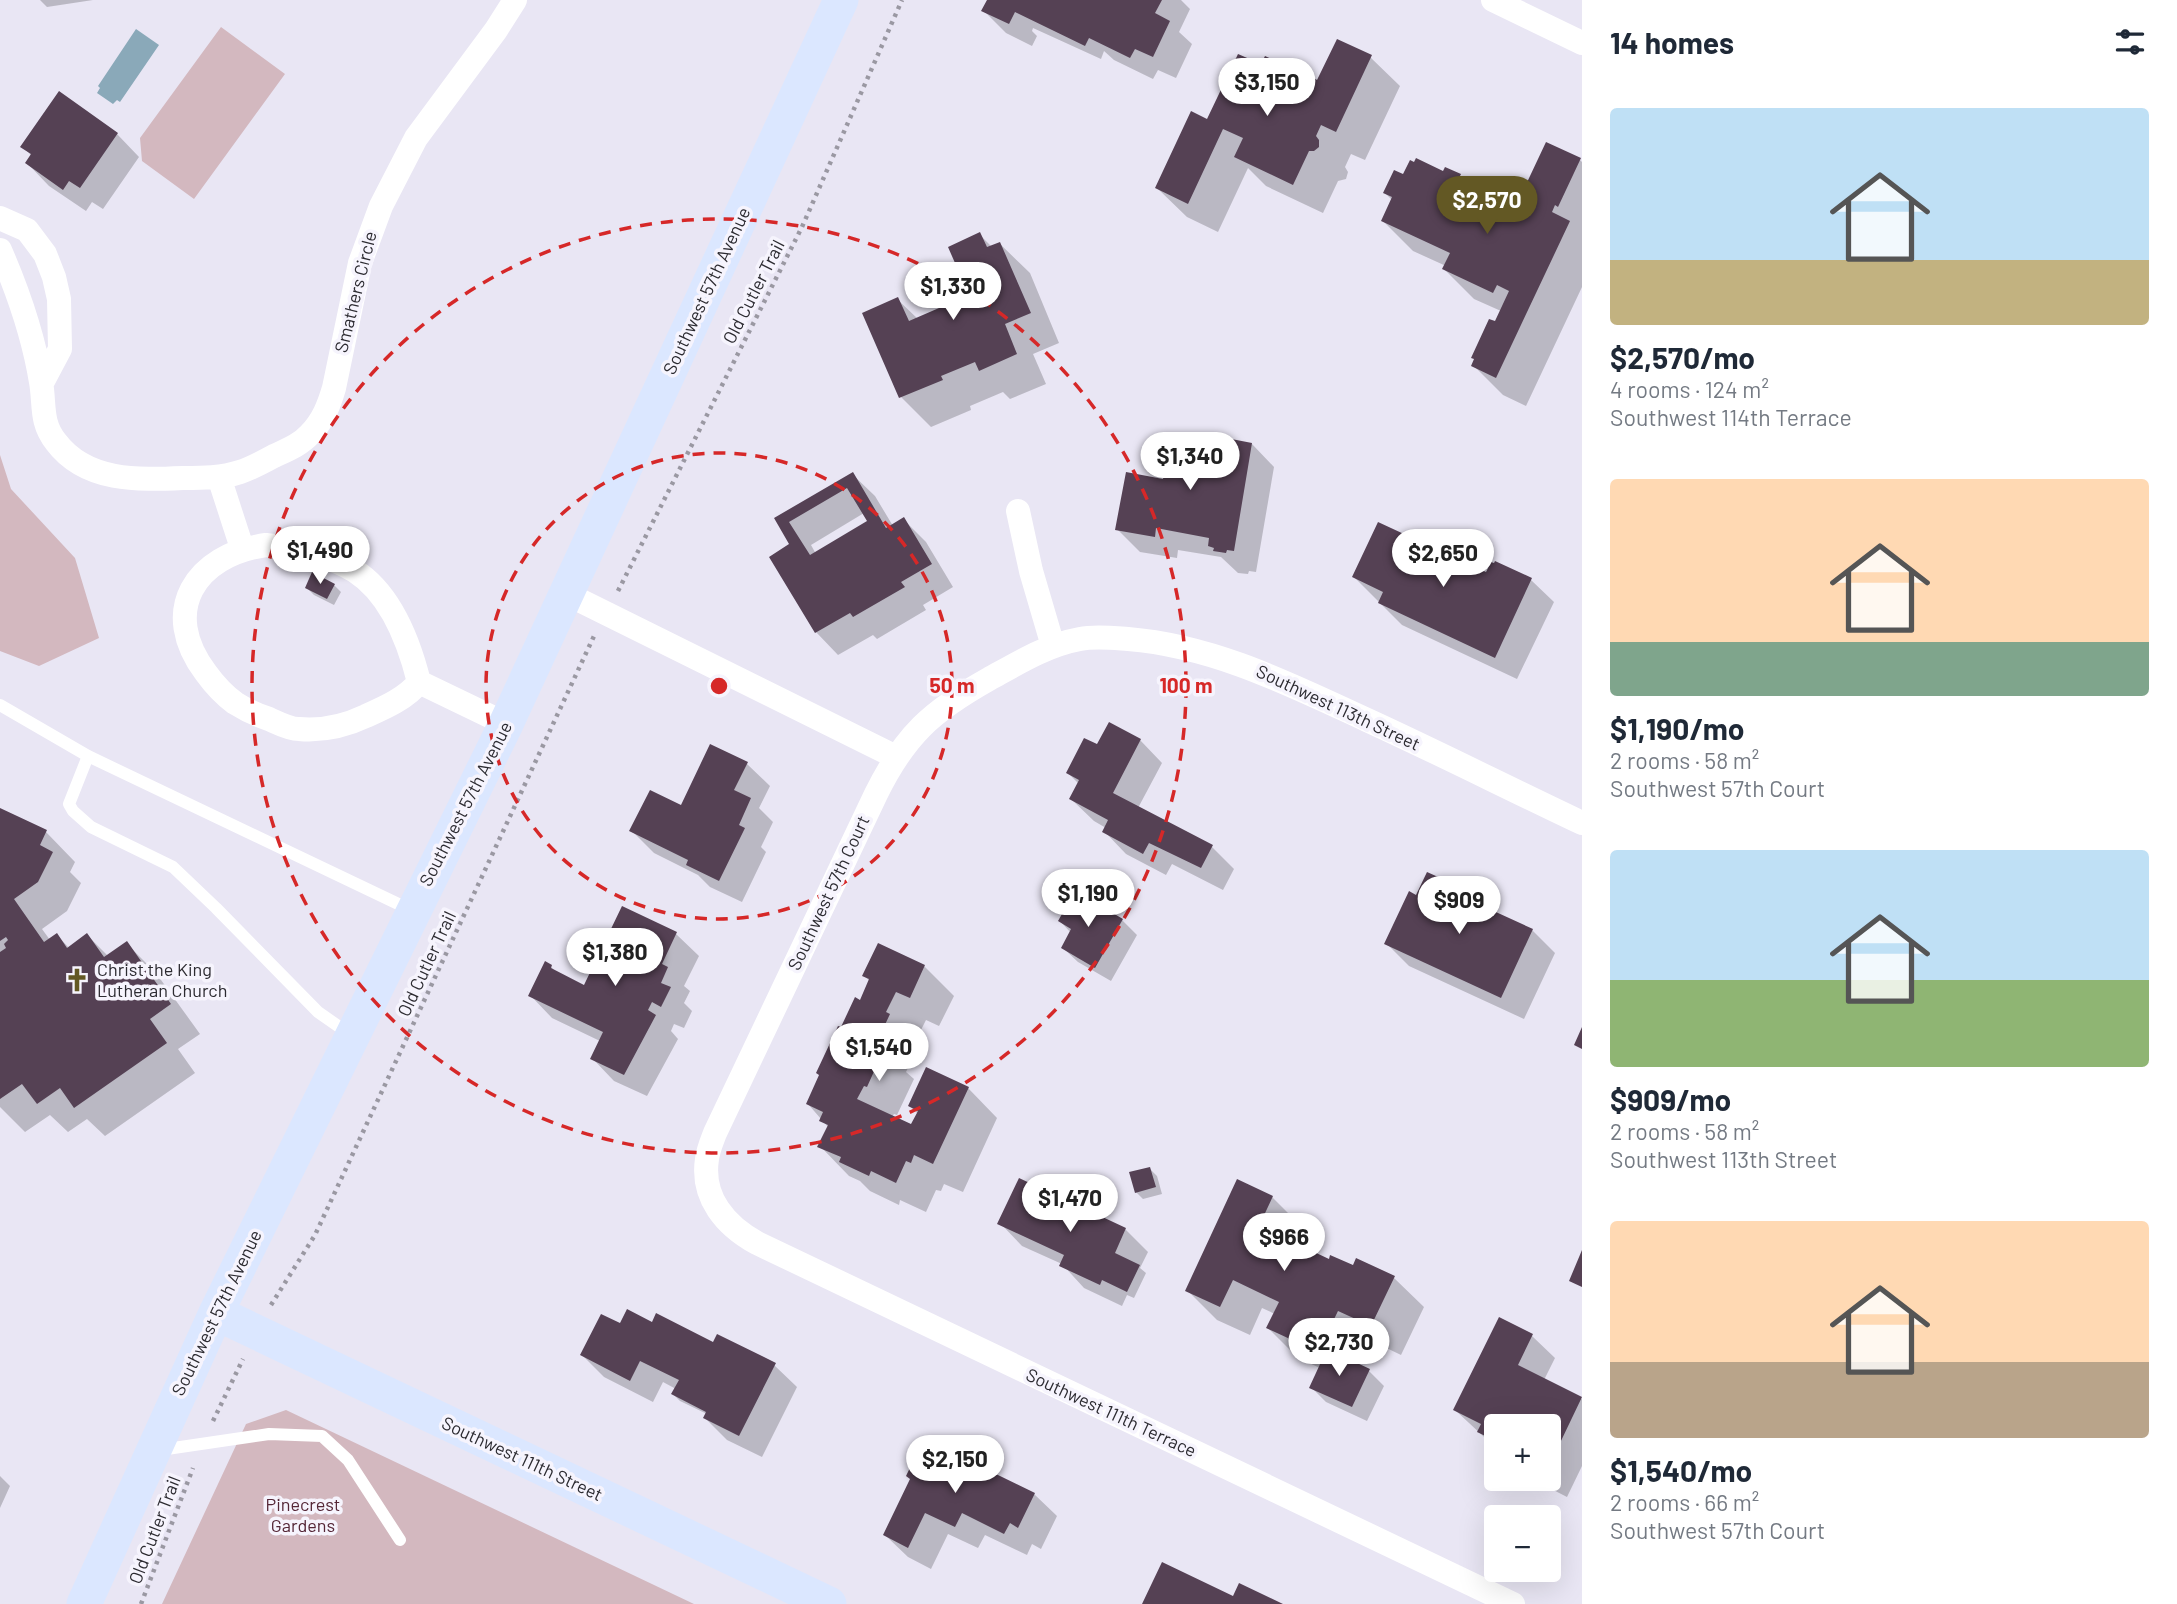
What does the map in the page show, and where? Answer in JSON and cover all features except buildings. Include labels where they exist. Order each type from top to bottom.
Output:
[{"type":"main road","name":"Southwest 57th Avenue","points":[[84,1604],[216,1313],[506,724],[841,0]]},
{"type":"main road","name":"Southwest 111th Street","points":[[216,1313],[829,1604]]},
{"type":"street","name":"Smathers Circle","points":[[0,250],[27,328],[42,383],[41,399],[49,433],[66,454],[80,464],[106,474],[136,480],[219,477],[241,472],[296,446],[310,435],[320,421],[334,388],[360,263],[381,206],[416,138],[515,0]]},
{"type":"street","points":[[1493,0],[1582,43]]},
{"type":"street","points":[[0,218],[27,230],[45,254],[54,278],[58,299],[60,349],[42,383]]},
{"type":"street","points":[[219,477],[242,548]]},
{"type":"street","points":[[1018,511],[1031,571],[1053,646]]},
{"type":"street","points":[[419,682],[414,690],[349,724],[296,730],[234,703],[212,681],[189,645],[183,622],[187,598],[193,585],[218,561],[242,548],[266,545],[293,548],[355,571],[372,586],[404,634],[419,682],[506,724]]},
{"type":"street","points":[[567,594],[896,757]]},
{"type":"street","name":"Southwest 113th Street","points":[[1053,646],[1082,638],[1152,641],[1185,647],[1236,662],[1399,735],[1582,823]]},
{"type":"street","name":"Southwest 57th Court","points":[[717,1210],[706,1175],[707,1159],[715,1133],[882,781],[896,757],[912,734],[934,713],[964,693],[1053,646]]},
{"type":"street","name":"Southwest 111th Terrace","points":[[717,1210],[727,1223],[757,1243],[1513,1604]]},
{"type":"lane","points":[[0,705],[88,756],[413,911]]},
{"type":"lane","points":[[88,756],[69,804],[73,811],[91,827],[173,867],[318,1012],[352,1035]]},
{"type":"lane","points":[[153,1451],[269,1434],[322,1436],[348,1460],[400,1540]]},
{"type":"path","name":"Old Cutler Trail","points":[[618,591],[802,228],[902,0]]},
{"type":"path","name":"Old Cutler Trail","points":[[275,1298],[315,1236],[594,636]]},
{"type":"path","points":[[209,1430],[231,1381]]},
{"type":"path","name":"Old Cutler Trail","points":[[141,1604],[194,1467]]},
{"type":"green space","points":[[221,27],[285,74],[194,199],[142,161],[140,138]]},
{"type":"green space","points":[[0,455],[11,489],[75,558],[99,638],[39,666],[0,651]]},
{"type":"green space","name":"Pinecrest Gardens","points":[[286,1410],[694,1604],[162,1604],[246,1424]]},
{"type":"water","points":[[136,29],[159,45],[120,102],[117,100],[113,104],[97,93],[100,88],[98,86]]},
{"type":"place","name":"Christ the King Lutheran Church","points":[[77,980]]}]
